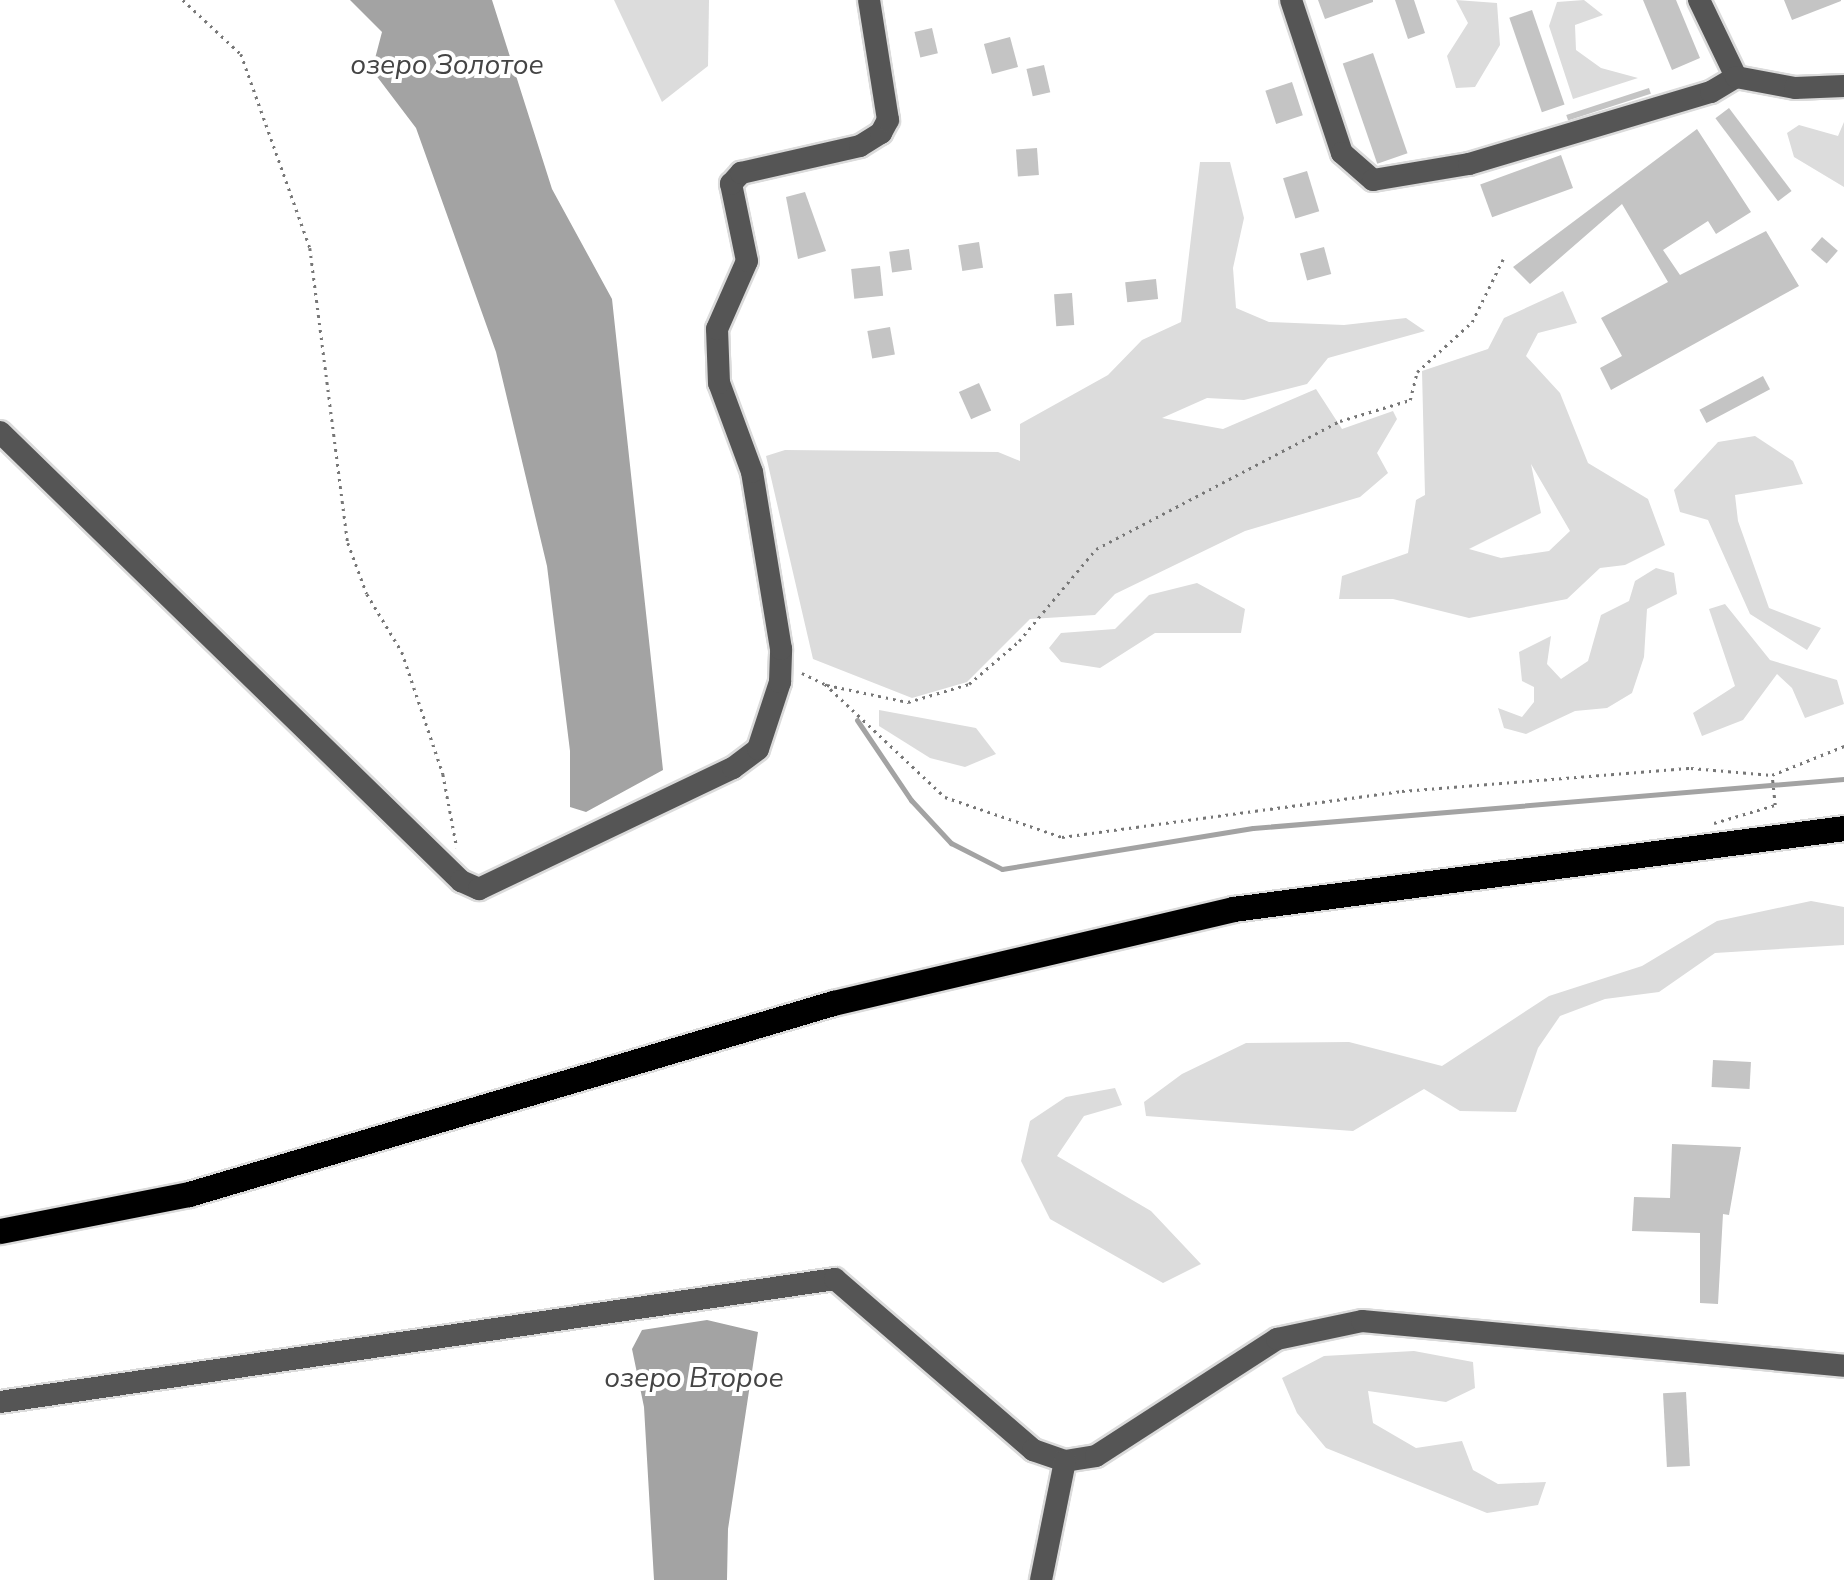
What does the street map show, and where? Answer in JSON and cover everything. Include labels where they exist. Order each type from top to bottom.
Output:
[{"type":"main road","points":[[1816,829],[1844,816]]},
{"type":"main road","points":[[0,1231],[189,1194],[426,1129],[834,1003],[1233,908],[1844,828]]},
{"type":"street","points":[[0,432],[461,881],[479,889],[521,872],[734,768],[758,748],[780,672],[752,472],[719,383],[716,329],[747,261],[731,184],[742,173],[860,146],[881,133],[888,120],[869,0]]},
{"type":"street","points":[[1290,0],[1342,153],[1374,180],[1469,164],[1711,92],[1736,77],[1795,88],[1844,86]]},
{"type":"street","points":[[1699,0],[1736,77]]},
{"type":"street","points":[[0,1402],[835,1279],[1032,1450],[1065,1461],[1096,1456],[1277,1339],[1362,1321],[1844,1366]]},
{"type":"street","points":[[1041,1580],[1065,1461]]},
{"type":"path","points":[[183,0],[241,54],[310,248],[348,543],[368,594],[402,652],[443,774],[461,881]]},
{"type":"path","points":[[780,672],[908,702],[970,684],[1018,641],[1096,549],[1340,420],[1410,400],[1417,372],[1472,322],[1503,259]]},
{"type":"path","points":[[825,684],[889,752],[945,797],[1062,837],[1161,829],[1249,808],[1402,791],[1691,768],[1772,775],[1844,746]]},
{"type":"path","points":[[1706,826],[1775,805],[1772,775]]},
{"type":"shaded area","points":[[614,0],[709,0],[708,66],[662,102]]},
{"type":"shaded area","points":[[1456,0],[1497,3],[1500,45],[1475,87],[1456,88],[1447,56],[1468,23]]},
{"type":"shaded area","points":[[1584,0],[1603,15],[1575,25],[1576,50],[1601,68],[1638,78],[1573,99],[1549,26],[1557,2]]},
{"type":"shaded area","points":[[1844,122],[1844,187],[1794,157],[1787,133],[1799,125],[1838,136]]},
{"type":"shaded area","points":[[1200,162],[1230,162],[1244,218],[1233,268],[1236,308],[1269,322],[1344,325],[1406,318],[1425,331],[1328,358],[1307,384],[1244,400],[1207,398],[1162,418],[1223,429],[1316,389],[1342,429],[1393,411],[1397,419],[1377,453],[1388,473],[1360,497],[1245,531],[1115,594],[1095,615],[1030,619],[967,682],[912,698],[813,659],[766,456],[785,450],[998,452],[1020,461],[1020,424],[1108,375],[1142,340],[1181,322]]},
{"type":"shaded area","points":[[1563,291],[1577,323],[1538,333],[1526,356],[1560,393],[1588,463],[1648,499],[1665,545],[1625,565],[1600,568],[1567,599],[1469,618],[1393,599],[1339,599],[1342,576],[1408,553],[1416,500],[1425,495],[1422,371],[1488,349],[1504,318]],"holes":[[[1531,464],[1570,531],[1549,551],[1501,558],[1469,549],[1541,513]]]},
{"type":"shaded area","points":[[1755,436],[1793,461],[1803,484],[1735,495],[1738,521],[1769,608],[1821,628],[1807,650],[1750,614],[1708,520],[1680,512],[1674,490],[1718,442]]},
{"type":"shaded area","points":[[1656,568],[1674,573],[1677,594],[1647,609],[1644,657],[1632,693],[1607,708],[1575,711],[1526,734],[1504,728],[1498,708],[1522,717],[1534,702],[1534,687],[1522,681],[1519,652],[1551,636],[1547,664],[1561,679],[1588,661],[1601,615],[1629,601],[1635,581]]},
{"type":"shaded area","points":[[1197,583],[1245,609],[1241,633],[1155,633],[1100,668],[1061,662],[1049,648],[1061,633],[1115,629],[1149,595]]},
{"type":"shaded area","points":[[1725,604],[1770,660],[1837,680],[1844,704],[1805,718],[1792,688],[1777,674],[1743,720],[1702,736],[1693,713],[1735,686],[1709,609]]},
{"type":"shaded area","points":[[879,710],[976,728],[996,754],[965,767],[930,758],[879,726]]},
{"type":"shaded area","points":[[1811,901],[1844,907],[1844,945],[1715,953],[1659,992],[1605,999],[1560,1016],[1538,1048],[1516,1112],[1460,1111],[1424,1089],[1353,1131],[1146,1116],[1144,1102],[1182,1074],[1246,1043],[1349,1042],[1442,1066],[1549,996],[1642,966],[1717,921]]},
{"type":"shaded area","points":[[1115,1088],[1122,1105],[1084,1116],[1057,1156],[1151,1211],[1201,1264],[1163,1283],[1050,1219],[1021,1161],[1030,1121],[1066,1097]]},
{"type":"shaded area","points":[[1414,1351],[1473,1362],[1475,1388],[1446,1402],[1368,1391],[1373,1423],[1416,1448],[1462,1441],[1473,1470],[1498,1484],[1546,1482],[1538,1505],[1487,1513],[1326,1448],[1297,1413],[1282,1378],[1324,1356]]},
{"type":"water","name":"озеро Золотое","points":[[350,0],[492,0],[552,189],[612,299],[663,770],[586,812],[570,807],[570,751],[547,566],[496,352],[416,128],[372,70],[382,32]]},
{"type":"water","name":"озеро Второе","points":[[707,1320],[758,1332],[728,1529],[727,1580],[654,1580],[644,1407],[632,1349],[642,1330]]},
{"type":"building","points":[[1318,0],[1373,0],[1373,2],[1325,19]]},
{"type":"building","points":[[1395,0],[1414,0],[1425,33],[1408,39]]},
{"type":"building","points":[[1643,0],[1676,0],[1700,58],[1672,70]]},
{"type":"building","points":[[1784,0],[1841,0],[1841,1],[1792,20]]},
{"type":"building","points":[[1532,10],[1565,105],[1542,112],[1509,18]]},
{"type":"building","points":[[932,28],[938,53],[920,57],[914,32]]},
{"type":"building","points":[[1010,37],[1018,67],[992,74],[984,44]]},
{"type":"building","points":[[1373,53],[1408,153],[1377,164],[1343,63]]},
{"type":"building","points":[[1044,65],[1050,92],[1033,96],[1026,69]]},
{"type":"building","points":[[1292,82],[1303,115],[1276,124],[1265,91]]},
{"type":"building","points":[[1649,88],[1651,94],[1568,121],[1566,115]]},
{"type":"building","points":[[1729,108],[1792,191],[1778,201],[1715,118]]},
{"type":"building","points":[[1697,129],[1751,212],[1716,234],[1708,221],[1663,250],[1680,275],[1766,231],[1799,286],[1611,390],[1600,368],[1622,356],[1601,318],[1668,282],[1622,204],[1530,284],[1513,267]]},
{"type":"building","points":[[1037,148],[1039,175],[1018,176],[1016,149]]},
{"type":"building","points":[[1561,155],[1573,188],[1492,217],[1480,184]]},
{"type":"building","points":[[1307,171],[1319,211],[1295,218],[1283,178]]},
{"type":"building","points":[[805,192],[826,251],[798,259],[786,197]]},
{"type":"building","points":[[1822,237],[1838,251],[1827,264],[1811,250]]},
{"type":"building","points":[[979,242],[983,268],[962,271],[958,245]]},
{"type":"building","points":[[1324,247],[1331,274],[1307,281],[1300,253]]},
{"type":"building","points":[[909,249],[912,270],[892,273],[889,252]]},
{"type":"building","points":[[880,266],[883,296],[854,299],[851,269]]},
{"type":"building","points":[[1156,279],[1158,299],[1127,302],[1125,282]]},
{"type":"building","points":[[1072,293],[1074,325],[1056,326],[1054,294]]},
{"type":"building","points":[[890,327],[895,355],[872,359],[867,331]]},
{"type":"building","points":[[1763,376],[1770,389],[1706,423],[1699,410]]},
{"type":"building","points":[[979,383],[991,410],[971,419],[959,392]]},
{"type":"building","points":[[1713,1060],[1751,1062],[1750,1089],[1712,1087]]},
{"type":"building","points":[[1672,1144],[1741,1147],[1729,1215],[1723,1214],[1718,1304],[1700,1303],[1700,1233],[1632,1231],[1634,1197],[1670,1198]]},
{"type":"building","points":[[1686,1392],[1690,1466],[1667,1467],[1663,1393]]},
{"type":"waterway","points":[[857,720],[911,800],[951,843],[1002,869],[1253,828],[1844,779]]}]
